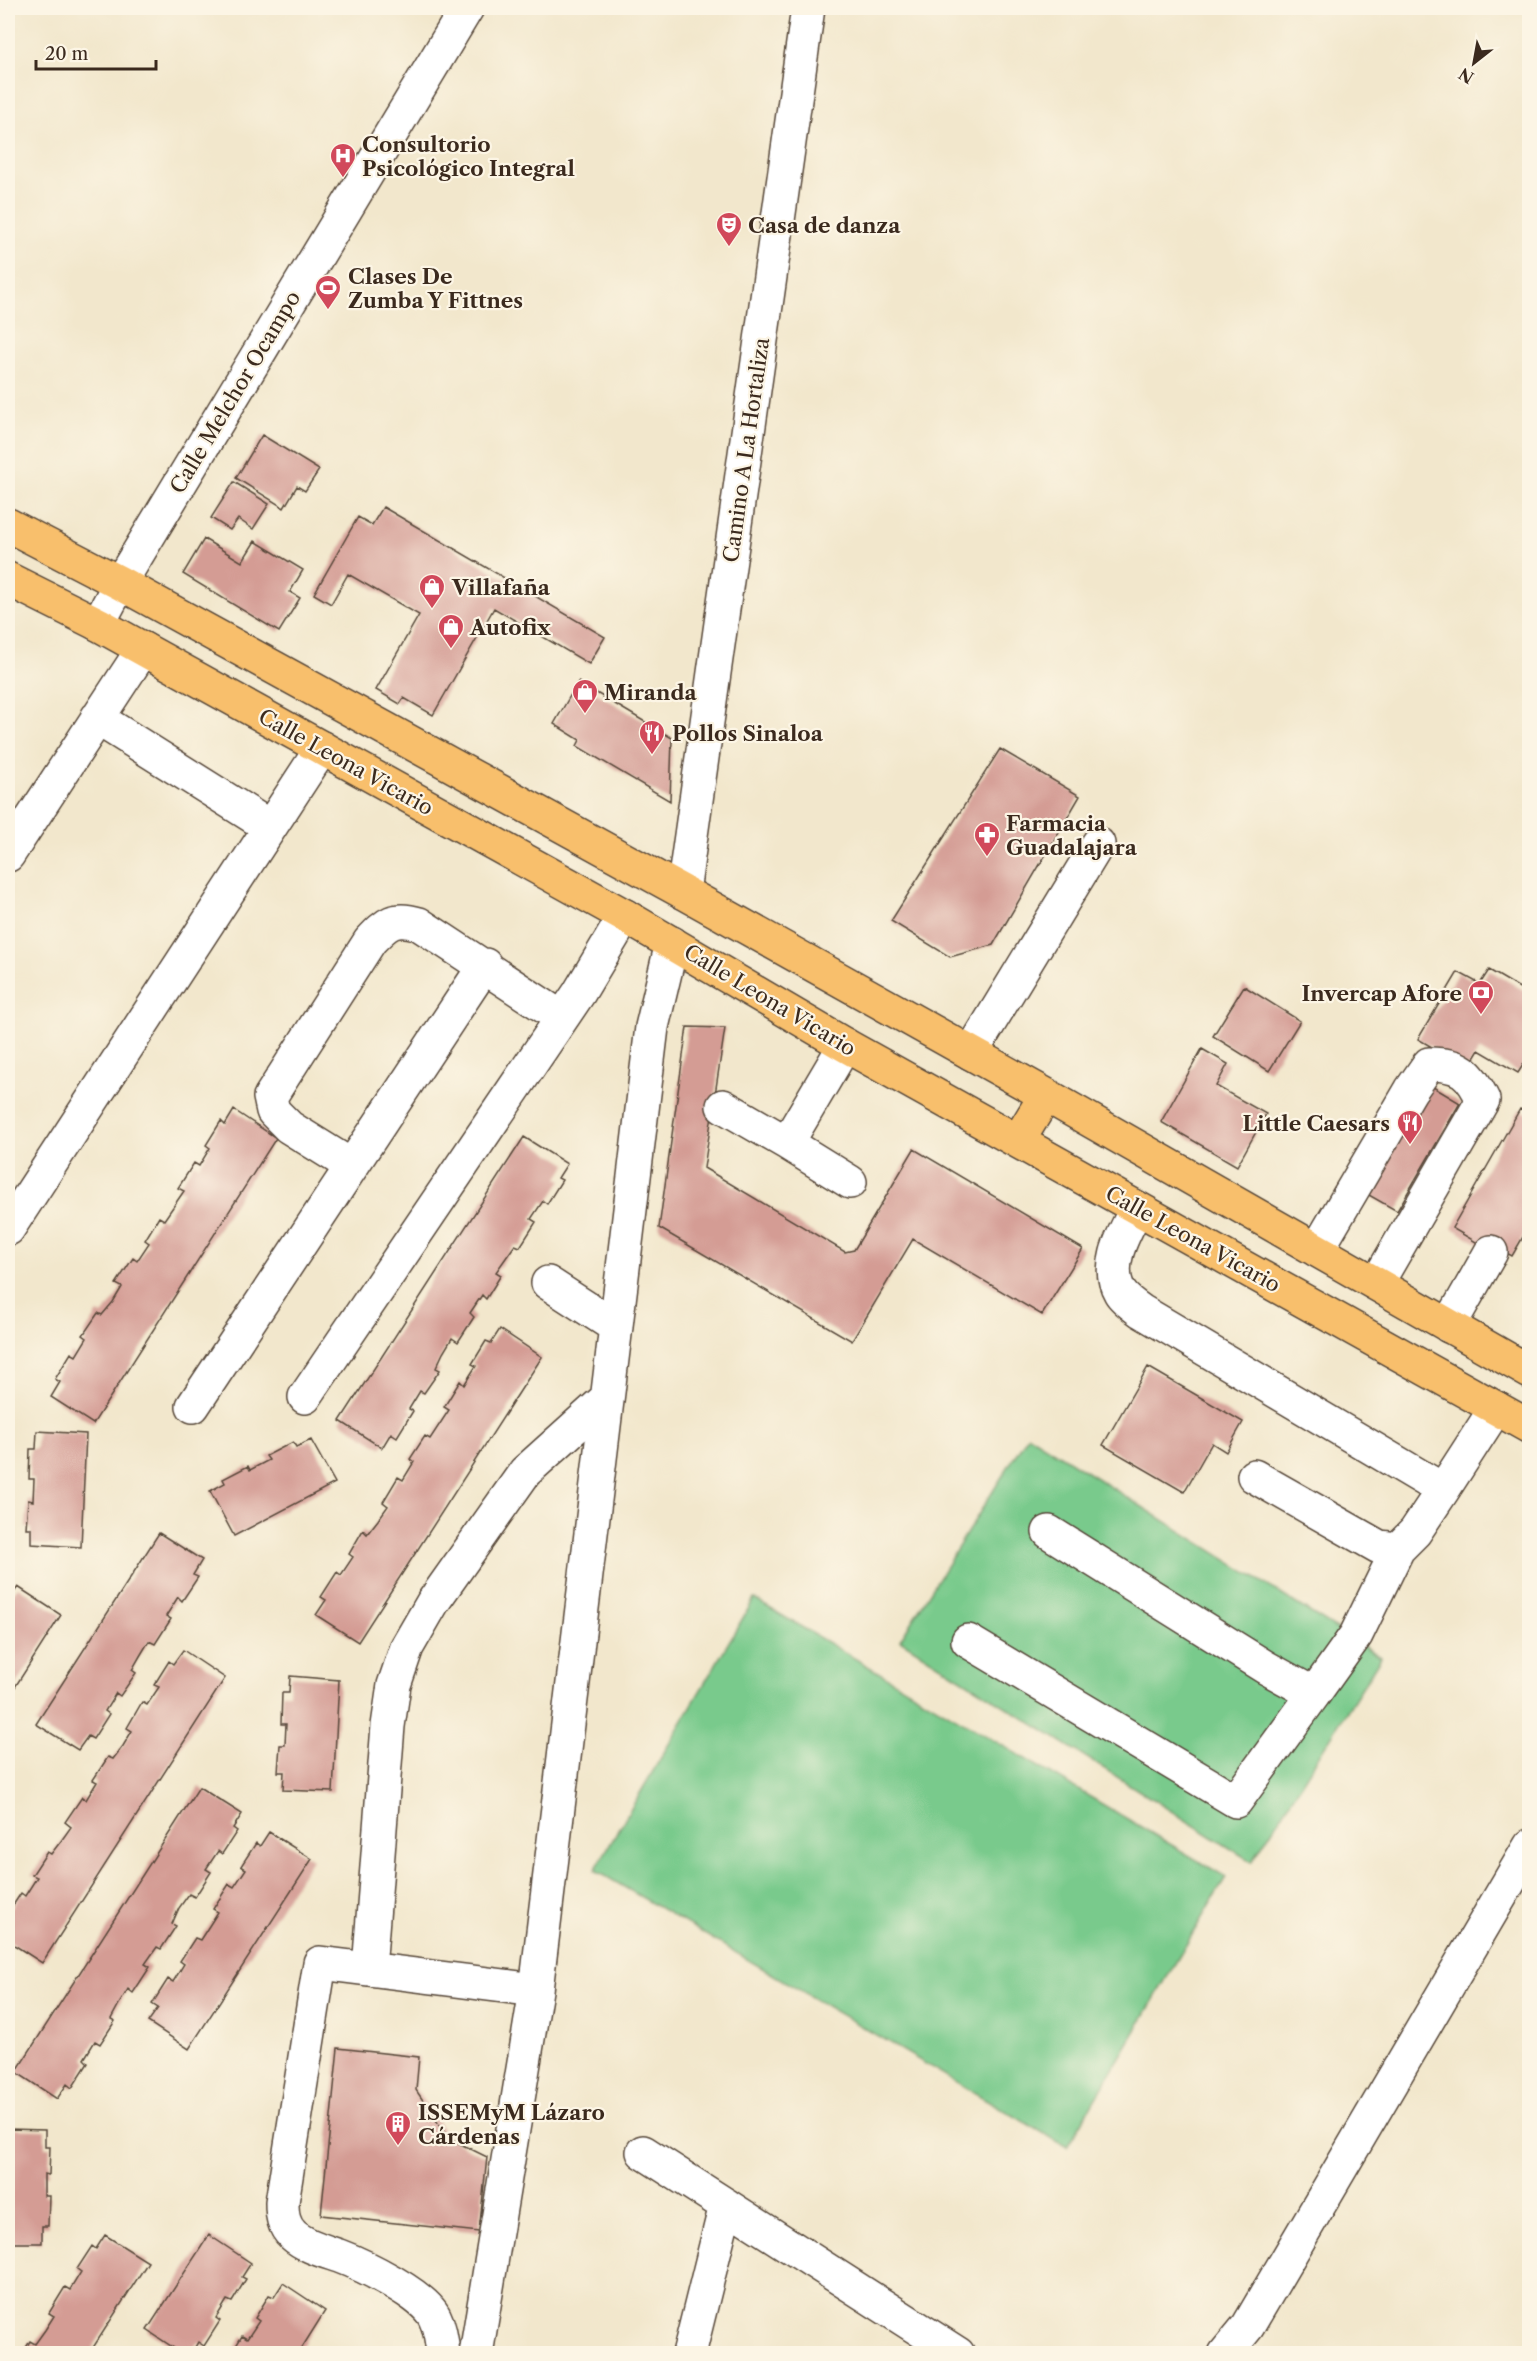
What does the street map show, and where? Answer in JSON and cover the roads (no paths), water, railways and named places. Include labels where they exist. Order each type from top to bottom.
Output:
[{"type":"main road","points":[[8,525],[120,583],[683,892],[1046,1095],[1449,1326],[1527,1365]]},
{"type":"main road","name":"Calle Leona Vicario","points":[[8,579],[98,624],[625,916],[845,1045],[1530,1427]]},
{"type":"main road","points":[[1018,1141],[1046,1095]]},
{"type":"street","name":"Calle Melchor Ocampo","points":[[98,624],[120,583],[467,8]]},
{"type":"street","name":"Camino A La Hortaliza","points":[[683,892],[808,8]]},
{"type":"street","points":[[8,855],[143,649]]},
{"type":"street","points":[[97,718],[270,827]]},
{"type":"street","points":[[8,1229],[322,748]]},
{"type":"street","points":[[971,1053],[1098,844]]},
{"type":"street","points":[[305,1397],[562,1018],[625,916]]},
{"type":"street","points":[[350,1165],[289,1127],[273,1111],[270,1097],[370,941],[386,924],[403,919],[419,924],[485,965],[562,1018]]},
{"type":"street","points":[[476,2354],[536,1990],[605,1400],[652,1027],[672,943]]},
{"type":"street","points":[[193,1406],[350,1165],[485,965]]},
{"type":"street","points":[[787,1143],[845,1045]]},
{"type":"street","points":[[1317,1250],[1410,1090],[1429,1064],[1450,1064],[1473,1079],[1483,1100],[1377,1283]]},
{"type":"street","points":[[723,1106],[850,1182]]},
{"type":"street","points":[[1137,1208],[1119,1244],[1113,1271],[1120,1292],[1141,1311],[1443,1490]]},
{"type":"street","points":[[1449,1326],[1491,1252]]},
{"type":"street","points":[[548,1283],[616,1327]]},
{"type":"street","points":[[369,1969],[388,1726],[394,1685],[407,1647],[433,1602],[525,1472],[605,1400]]},
{"type":"street","points":[[968,1641],[1236,1801],[1356,1635],[1398,1549],[1415,1532],[1496,1408]]},
{"type":"street","points":[[1254,1476],[1379,1547],[1398,1549]]},
{"type":"street","points":[[1049,1532],[1265,1667],[1314,1694]]},
{"type":"street","points":[[1225,2354],[1248,2326],[1530,1846]]},
{"type":"street","points":[[443,2354],[435,2316],[416,2297],[391,2281],[351,2261],[312,2246],[293,2235],[283,2220],[282,2202],[320,1963],[536,1990]]},
{"type":"street","points":[[643,2152],[958,2354]]},
{"type":"street","points":[[689,2354],[726,2205]]},
{"type":"place","name":"Consultorio Psicológico Integral","points":[[343,179]]},
{"type":"place","name":"Casa de danza","points":[[729,248]]},
{"type":"place","name":"Clases De Zumba Y Fittnes","points":[[328,311]]},
{"type":"place","name":"Villafaña","points":[[432,610]]},
{"type":"place","name":"Autofix","points":[[451,650]]},
{"type":"place","name":"Miranda","points":[[585,715]]},
{"type":"place","name":"Pollos Sinaloa","points":[[652,756]]},
{"type":"place","name":"Farmacia Guadalajara","points":[[987,858]]},
{"type":"place","name":"Invercap Afore","points":[[1481,1016]]},
{"type":"place","name":"Little Caesars","points":[[1410,1146]]},
{"type":"place","name":"ISSEMyM Lázaro Cárdenas","points":[[398,2147]]}]
